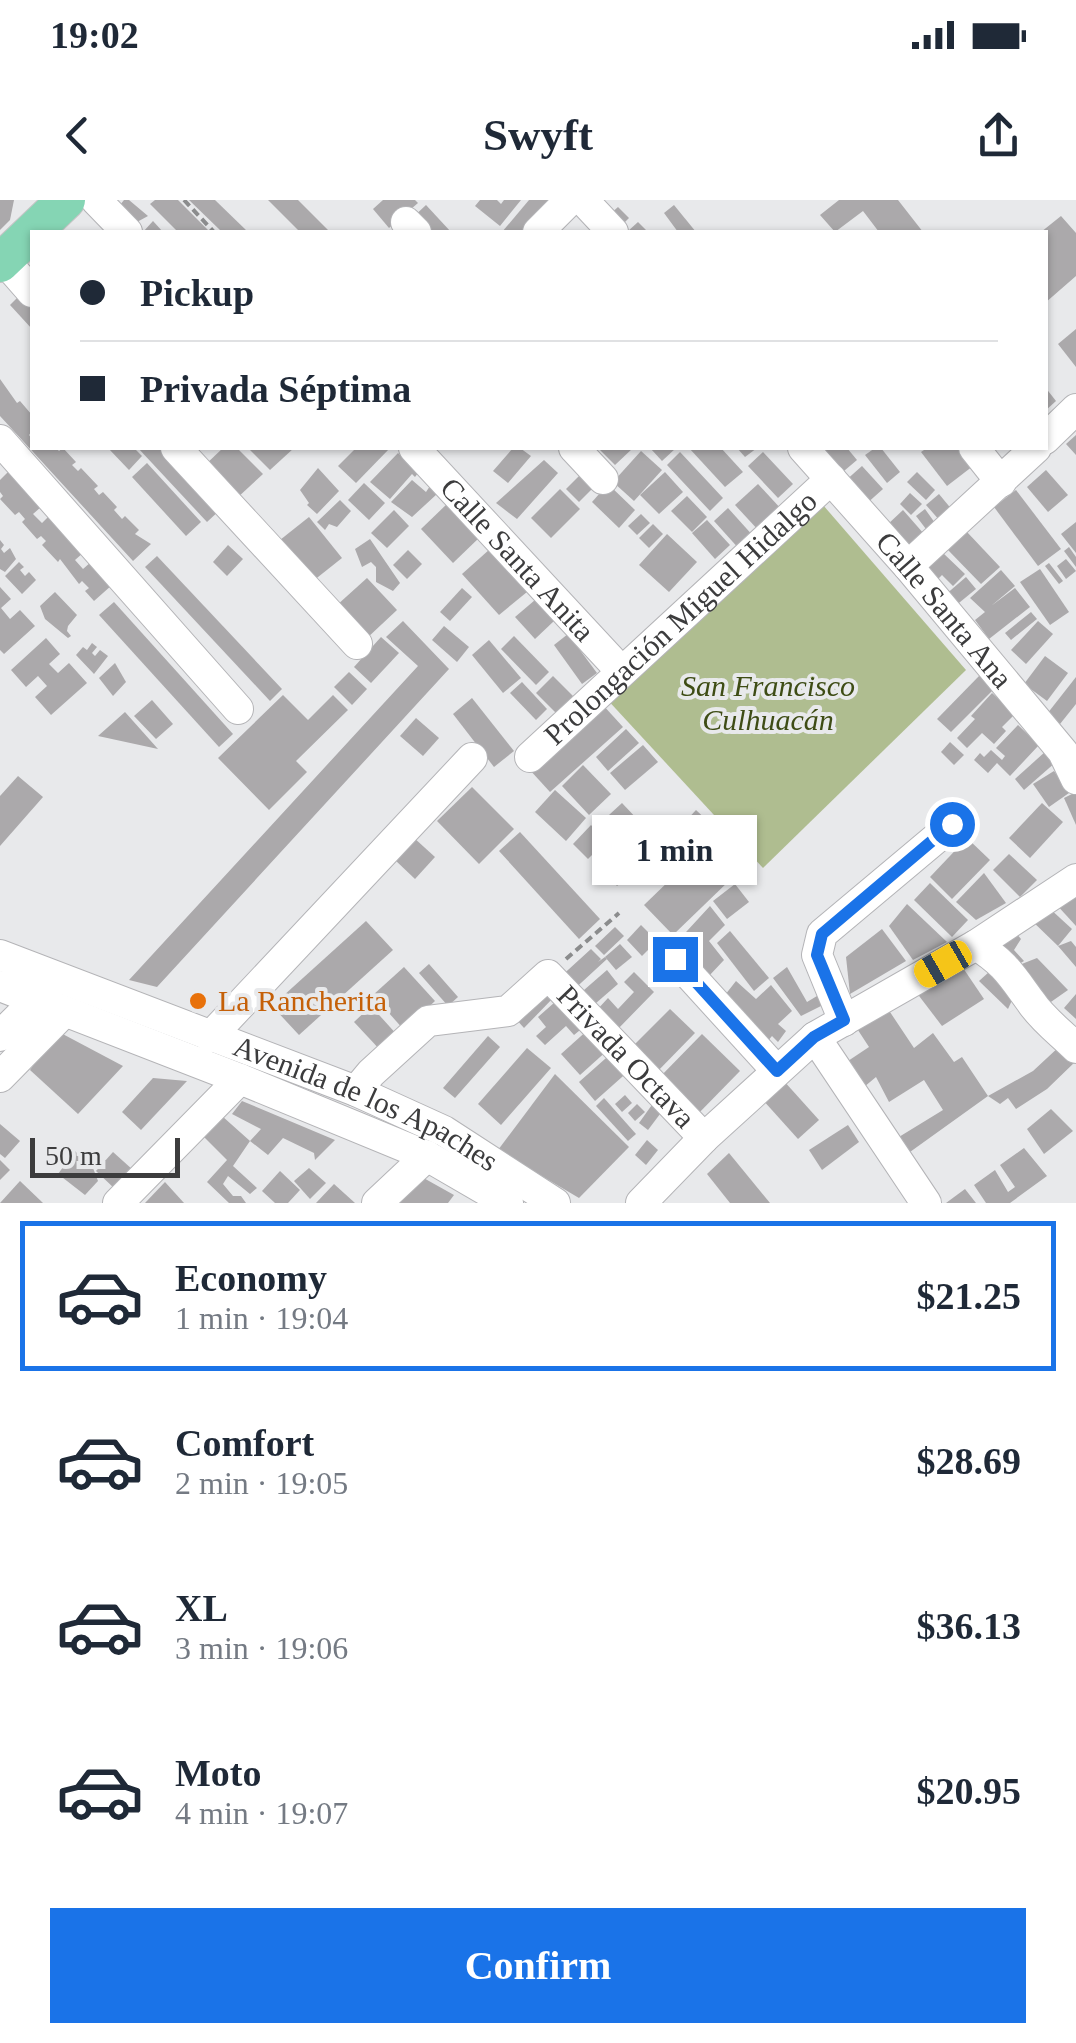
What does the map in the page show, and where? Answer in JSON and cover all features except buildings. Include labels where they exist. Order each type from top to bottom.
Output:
[{"type":"main road","points":[[35,230],[66,200]]},
{"type":"main road","points":[[2,262],[30,235]]},
{"type":"street","points":[[96,200],[125,230]]},
{"type":"street","points":[[540,230],[570,200]]},
{"type":"street","points":[[583,200],[611,230]]},
{"type":"street","points":[[2,262],[30,290]]},
{"type":"street","points":[[1048,436],[1076,410]]},
{"type":"street","points":[[0,440],[238,708]]},
{"type":"street","points":[[178,450],[357,644]]},
{"type":"street","name":"Calle Santa Anita","points":[[416,450],[621,671]]},
{"type":"street","points":[[576,450],[603,479]]},
{"type":"street","name":"Calle Santa Ana","points":[[805,450],[908,566],[1063,752],[1076,779]]},
{"type":"street","points":[[976,450],[1001,482]]},
{"type":"street","points":[[908,566],[1034,450]]},
{"type":"street","name":"Prolongación Miguel Hidalgo","points":[[530,757],[831,480]]},
{"type":"street","points":[[210,1038],[472,758]]},
{"type":"street","points":[[844,1020],[817,955],[822,934],[952,824]]},
{"type":"street","points":[[642,1203],[704,1138],[814,1037],[976,945],[1076,880]]},
{"type":"street","points":[[976,945],[1002,961],[1031,1002],[1076,1048]]},
{"type":"street","name":"Avenida de los Apaches","points":[[0,955],[356,1091],[444,1130],[556,1203]]},
{"type":"street","points":[[675,959],[777,1071]]},
{"type":"street","points":[[356,1091],[428,1020],[508,1010],[548,975]]},
{"type":"street","name":"Privada Octava","points":[[548,975],[704,1138]]},
{"type":"street","name":"Avenida de los Apaches","points":[[0,986],[427,1156],[508,1203]]},
{"type":"street","points":[[0,1036],[36,1000]]},
{"type":"street","points":[[0,1078],[64,1012]]},
{"type":"street","points":[[814,1037],[926,1203]]},
{"type":"street","points":[[118,1203],[240,1079]]},
{"type":"street","points":[[378,1203],[427,1156]]},
{"type":"path","points":[[184,200],[212,230]]},
{"type":"path","points":[[548,975],[618,912]]},
{"type":"green space","name":"San Francisco Culhuacán","points":[[823,505],[966,670],[763,868],[604,696]]},
{"type":"place","name":"La Rancherita","points":[[198,1001]]},
{"type":"route","points":[[675,959],[777,1071],[814,1037],[844,1020],[817,955],[822,934],[952,824]]}]
